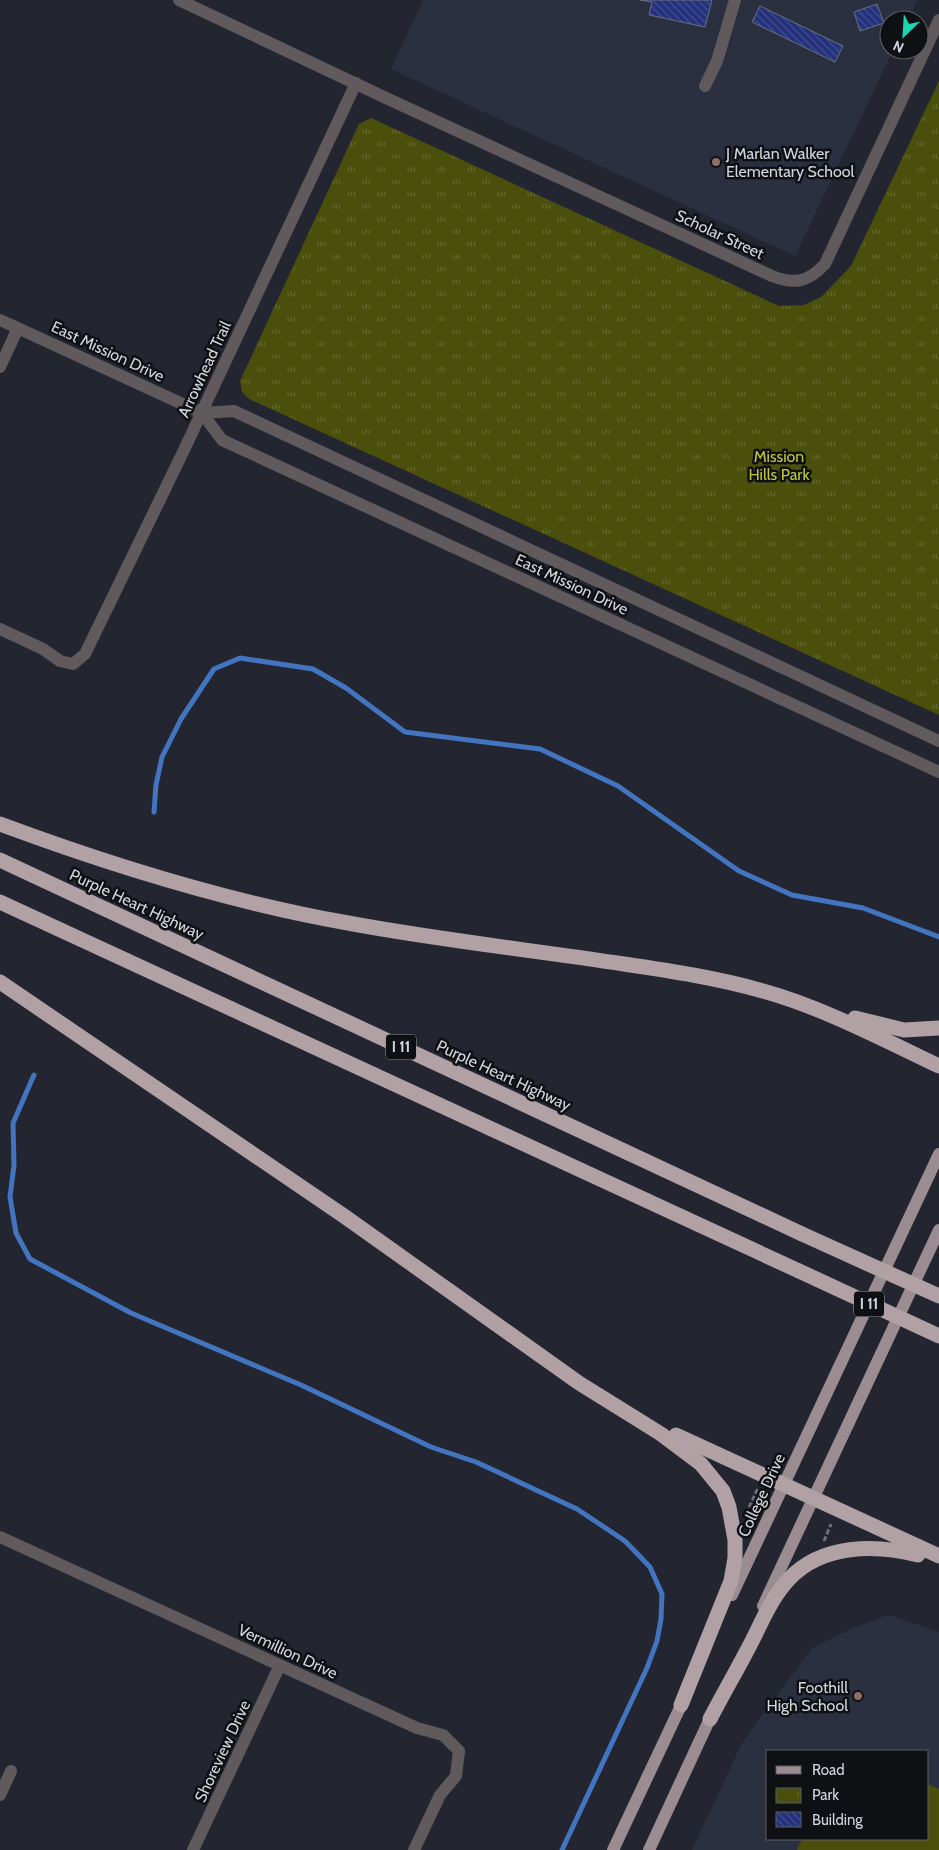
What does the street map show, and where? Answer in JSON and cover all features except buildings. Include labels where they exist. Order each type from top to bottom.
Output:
[{"type":"highway","points":[[0,824],[120,866],[193,888],[277,909],[365,926],[716,980],[764,991],[807,1006],[939,1066]]},
{"type":"highway","name":"Purple Heart Highway","points":[[0,860],[939,1296]]},
{"type":"highway","name":"I 11","points":[[0,902],[939,1336]]},
{"type":"highway","points":[[0,982],[344,1216],[579,1383],[686,1451],[701,1464],[722,1491],[729,1507],[733,1524],[735,1558],[731,1581],[681,1705]]},
{"type":"highway","points":[[807,1006],[904,1030],[939,1028]]},
{"type":"highway","points":[[625,1412],[814,1497],[939,1556]]},
{"type":"highway","points":[[710,1719],[772,1602],[790,1579],[805,1567],[837,1552],[858,1548],[900,1550],[939,1561]]},
{"type":"main road","name":"College Drive","points":[[613,1850],[939,1154]]},
{"type":"main road","points":[[649,1850],[939,1230]]},
{"type":"street","name":"Scholar Street","points":[[180,0],[762,272],[784,281],[796,282],[806,280],[825,264],[939,20]]},
{"type":"street","points":[[705,86],[717,61],[735,0]]},
{"type":"street","name":"Arrowhead Trail","points":[[0,629],[43,649],[60,661],[73,664],[85,654],[202,413],[356,83]]},
{"type":"street","name":"East Mission Drive","points":[[0,320],[202,413],[234,412],[939,741]]},
{"type":"street","points":[[0,367],[18,328]]},
{"type":"street","name":"East Mission Drive","points":[[202,413],[222,440],[939,772]]},
{"type":"street","name":"Vermillion Drive","points":[[0,1536],[417,1728],[443,1735],[459,1751],[456,1776],[440,1795],[414,1850]]},
{"type":"street","name":"Shoreview Drive","points":[[193,1850],[280,1665]]},
{"type":"street","points":[[0,1795],[11,1772]]},
{"type":"path","points":[[745,1515],[760,1483]]},
{"type":"path","points":[[823,1543],[833,1519]]},
{"type":"shaded area","name":"J Marlan Walker Elementary School","points":[[423,0],[917,0],[912,10],[879,10],[879,60],[888,60],[795,256],[391,69]]},
{"type":"shaded area","name":"Foothill High School","points":[[888,1615],[939,1632],[939,1850],[692,1850],[742,1743],[811,1649],[848,1630]]},
{"type":"green space","name":"Mission Hills Park","points":[[939,81],[939,715],[249,399],[242,392],[240,381],[359,124],[371,118],[779,306],[804,305],[821,297],[851,266]]},
{"type":"green space","points":[[929,1784],[939,1789],[939,1850],[797,1850],[802,1840],[929,1840]]},
{"type":"waterway","points":[[154,812],[156,785],[162,757],[181,719],[214,669],[240,658],[313,669],[346,688],[405,732],[540,749],[618,786],[739,871],[792,895],[863,908],[939,937]]},
{"type":"waterway","points":[[34,1075],[13,1123],[14,1165],[10,1197],[16,1233],[30,1259],[131,1313],[301,1385],[431,1447],[476,1462],[577,1509],[625,1541],[650,1567],[662,1594],[661,1619],[657,1641],[647,1668],[562,1850]]},
{"type":"place","name":"J Marlan Walker Elementary School","points":[[716,162]]},
{"type":"place","name":"Foothill High School","points":[[858,1696]]}]
